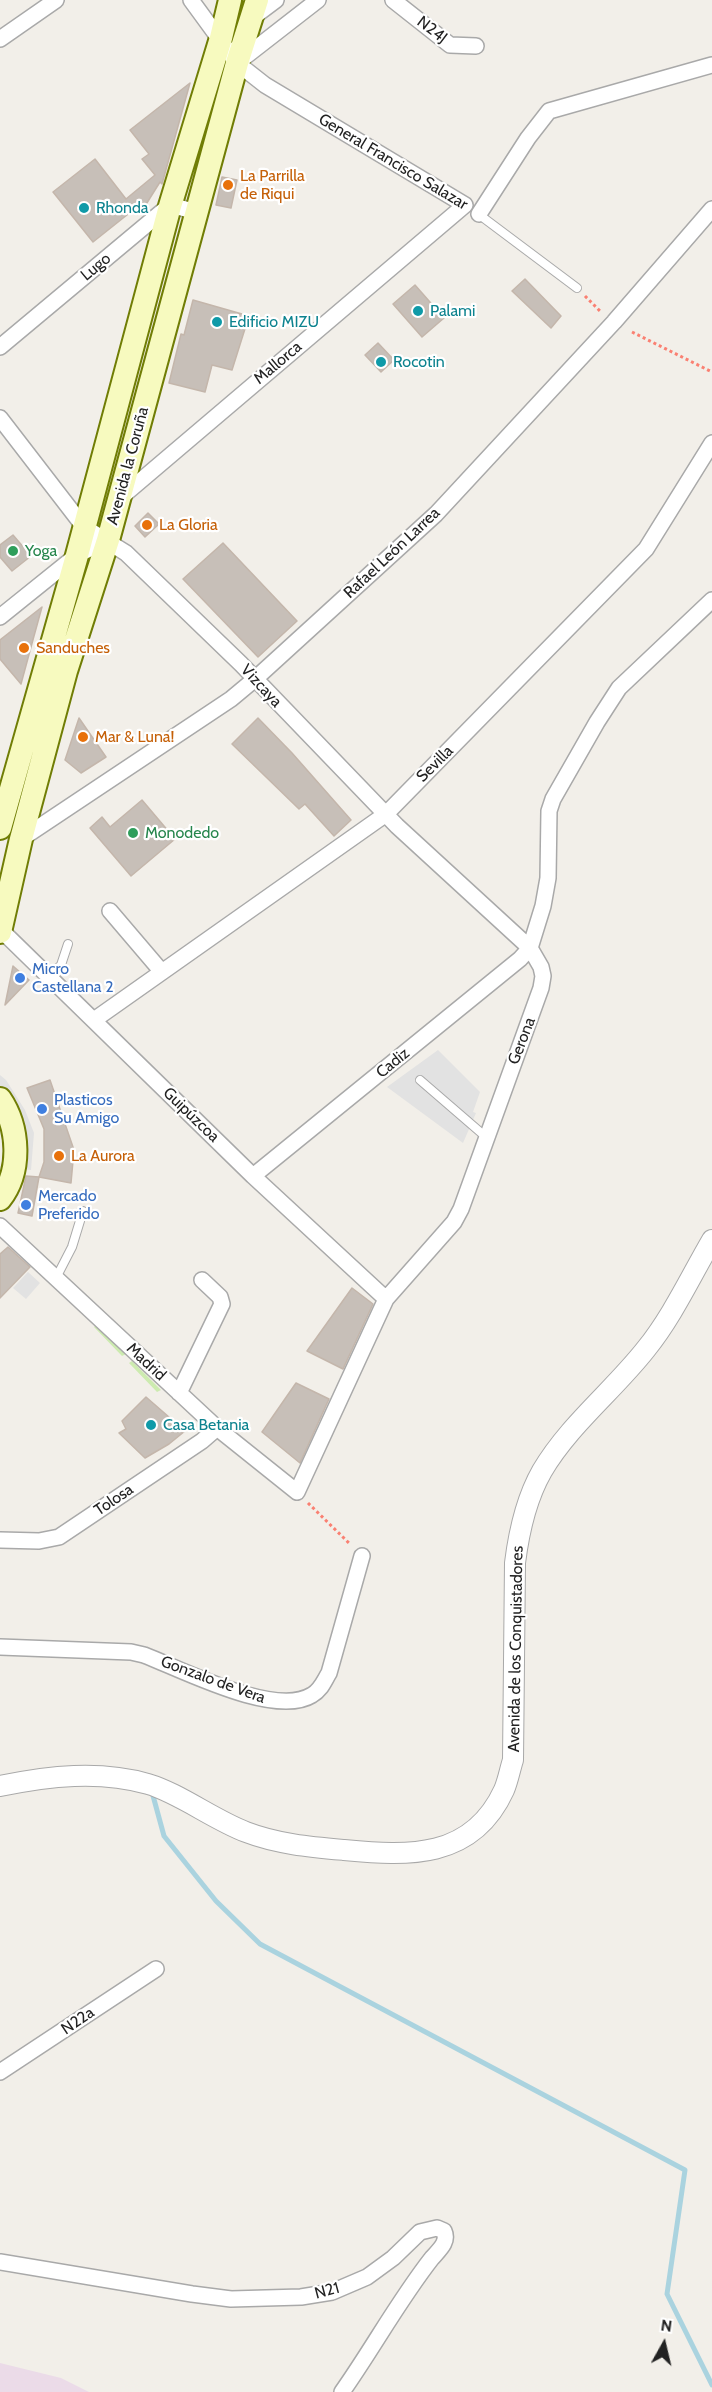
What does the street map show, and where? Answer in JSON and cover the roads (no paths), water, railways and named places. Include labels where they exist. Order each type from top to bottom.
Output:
[{"type":"main road","name":"Avenida la Coruña","points":[[0,828],[77,555],[170,205],[221,38],[230,0]]},
{"type":"main road","name":"Avenida la Coruña","points":[[0,930],[21,839],[66,671],[108,540],[237,63],[255,8]]},
{"type":"main road","points":[[0,1099],[12,1123],[16,1148],[13,1172],[0,1199]]},
{"type":"street","points":[[0,39],[56,0]]},
{"type":"street","name":"General Francisco Salazar","points":[[190,0],[221,38],[237,63],[265,85],[465,205]]},
{"type":"street","points":[[221,38],[255,8],[276,0]]},
{"type":"street","points":[[237,63],[318,0]]},
{"type":"street","name":"N24J","points":[[393,0],[450,45],[476,46]]},
{"type":"street","points":[[479,214],[528,138],[549,111],[712,65]]},
{"type":"street","points":[[170,205],[197,212]]},
{"type":"street","name":"Lugo","points":[[0,347],[170,205]]},
{"type":"street","name":"Mallorca","points":[[119,499],[465,205]]},
{"type":"street","name":"Rafael León Larrea","points":[[21,839],[231,699],[436,514],[712,209]]},
{"type":"street","name":"Vizcaya","points":[[0,418],[84,527],[126,553],[255,679],[386,814],[530,948]]},
{"type":"street","name":"Sevilla","points":[[94,1020],[386,814],[646,549],[712,443]]},
{"type":"street","points":[[0,617],[77,555],[108,540]]},
{"type":"street","points":[[530,948],[548,878],[548,825],[553,799],[619,688],[712,600]]},
{"type":"street","points":[[110,911],[162,972]]},
{"type":"street","name":"Guipúzcoa","points":[[0,930],[253,1176],[386,1299]]},
{"type":"street","name":"Gerona","points":[[297,1492],[386,1299],[458,1215],[468,1196],[486,1137],[541,988],[543,976],[541,967],[530,948]]},
{"type":"street","name":"Cadiz","points":[[253,1176],[520,960],[530,948]]},
{"type":"street","name":"Madrid","points":[[0,1226],[217,1428],[297,1492]]},
{"type":"street","name":"Avenida de los Conquistadores","points":[[0,1786],[40,1778],[89,1775],[120,1778],[150,1785],[245,1832],[304,1846],[390,1854],[424,1852],[456,1841],[486,1819],[504,1790],[513,1760],[515,1563],[519,1534],[529,1500],[542,1472],[560,1444],[646,1349],[665,1322],[712,1239]]},
{"type":"street","points":[[179,1393],[222,1304],[220,1297],[202,1280]]},
{"type":"street","name":"Tolosa","points":[[0,1540],[39,1541],[60,1537],[202,1441],[217,1428]]},
{"type":"street","name":"Gonzalo de Vera","points":[[0,1647],[131,1652],[256,1699],[303,1700],[321,1687],[329,1673],[362,1556]]},
{"type":"street","name":"N22a","points":[[0,2072],[156,1969]]},
{"type":"street","name":"N21","points":[[0,2262],[192,2295],[231,2299],[301,2297],[332,2292],[367,2277],[393,2258],[420,2232],[436,2228],[444,2231],[445,2242],[421,2273],[342,2392]]},
{"type":"lane","name":"General Francisco Salazar","points":[[465,205],[577,288]]},
{"type":"lane","points":[[49,977],[61,965],[68,944]]},
{"type":"lane","points":[[420,1080],[486,1137]]},
{"type":"lane","points":[[56,1278],[72,1247],[82,1211]]},
{"type":"waterway","points":[[152,1792],[164,1836],[216,1901],[260,1944],[685,2170],[667,2294],[712,2385]]},
{"type":"place","name":"La Parrilla de Riqui","points":[[228,185]]},
{"type":"place","name":"Rhonda","points":[[84,208]]},
{"type":"place","name":"Palami","points":[[418,311]]},
{"type":"place","name":"Edificio MIZU","points":[[217,322]]},
{"type":"place","name":"Rocotin","points":[[381,362]]},
{"type":"place","name":"La Gloria","points":[[147,525]]},
{"type":"place","name":"Yoga","points":[[13,551]]},
{"type":"place","name":"Sanduches","points":[[24,648]]},
{"type":"place","name":"Mar & Luna!","points":[[83,737]]},
{"type":"place","name":"Monodedo","points":[[133,833]]},
{"type":"place","name":"Micro Castellana 2","points":[[20,978]]},
{"type":"place","name":"Plasticos Su Amigo","points":[[42,1109]]},
{"type":"place","name":"La Aurora","points":[[59,1156]]},
{"type":"place","name":"Mercado Preferido","points":[[26,1205]]},
{"type":"place","name":"Casa Betania","points":[[151,1425]]}]
